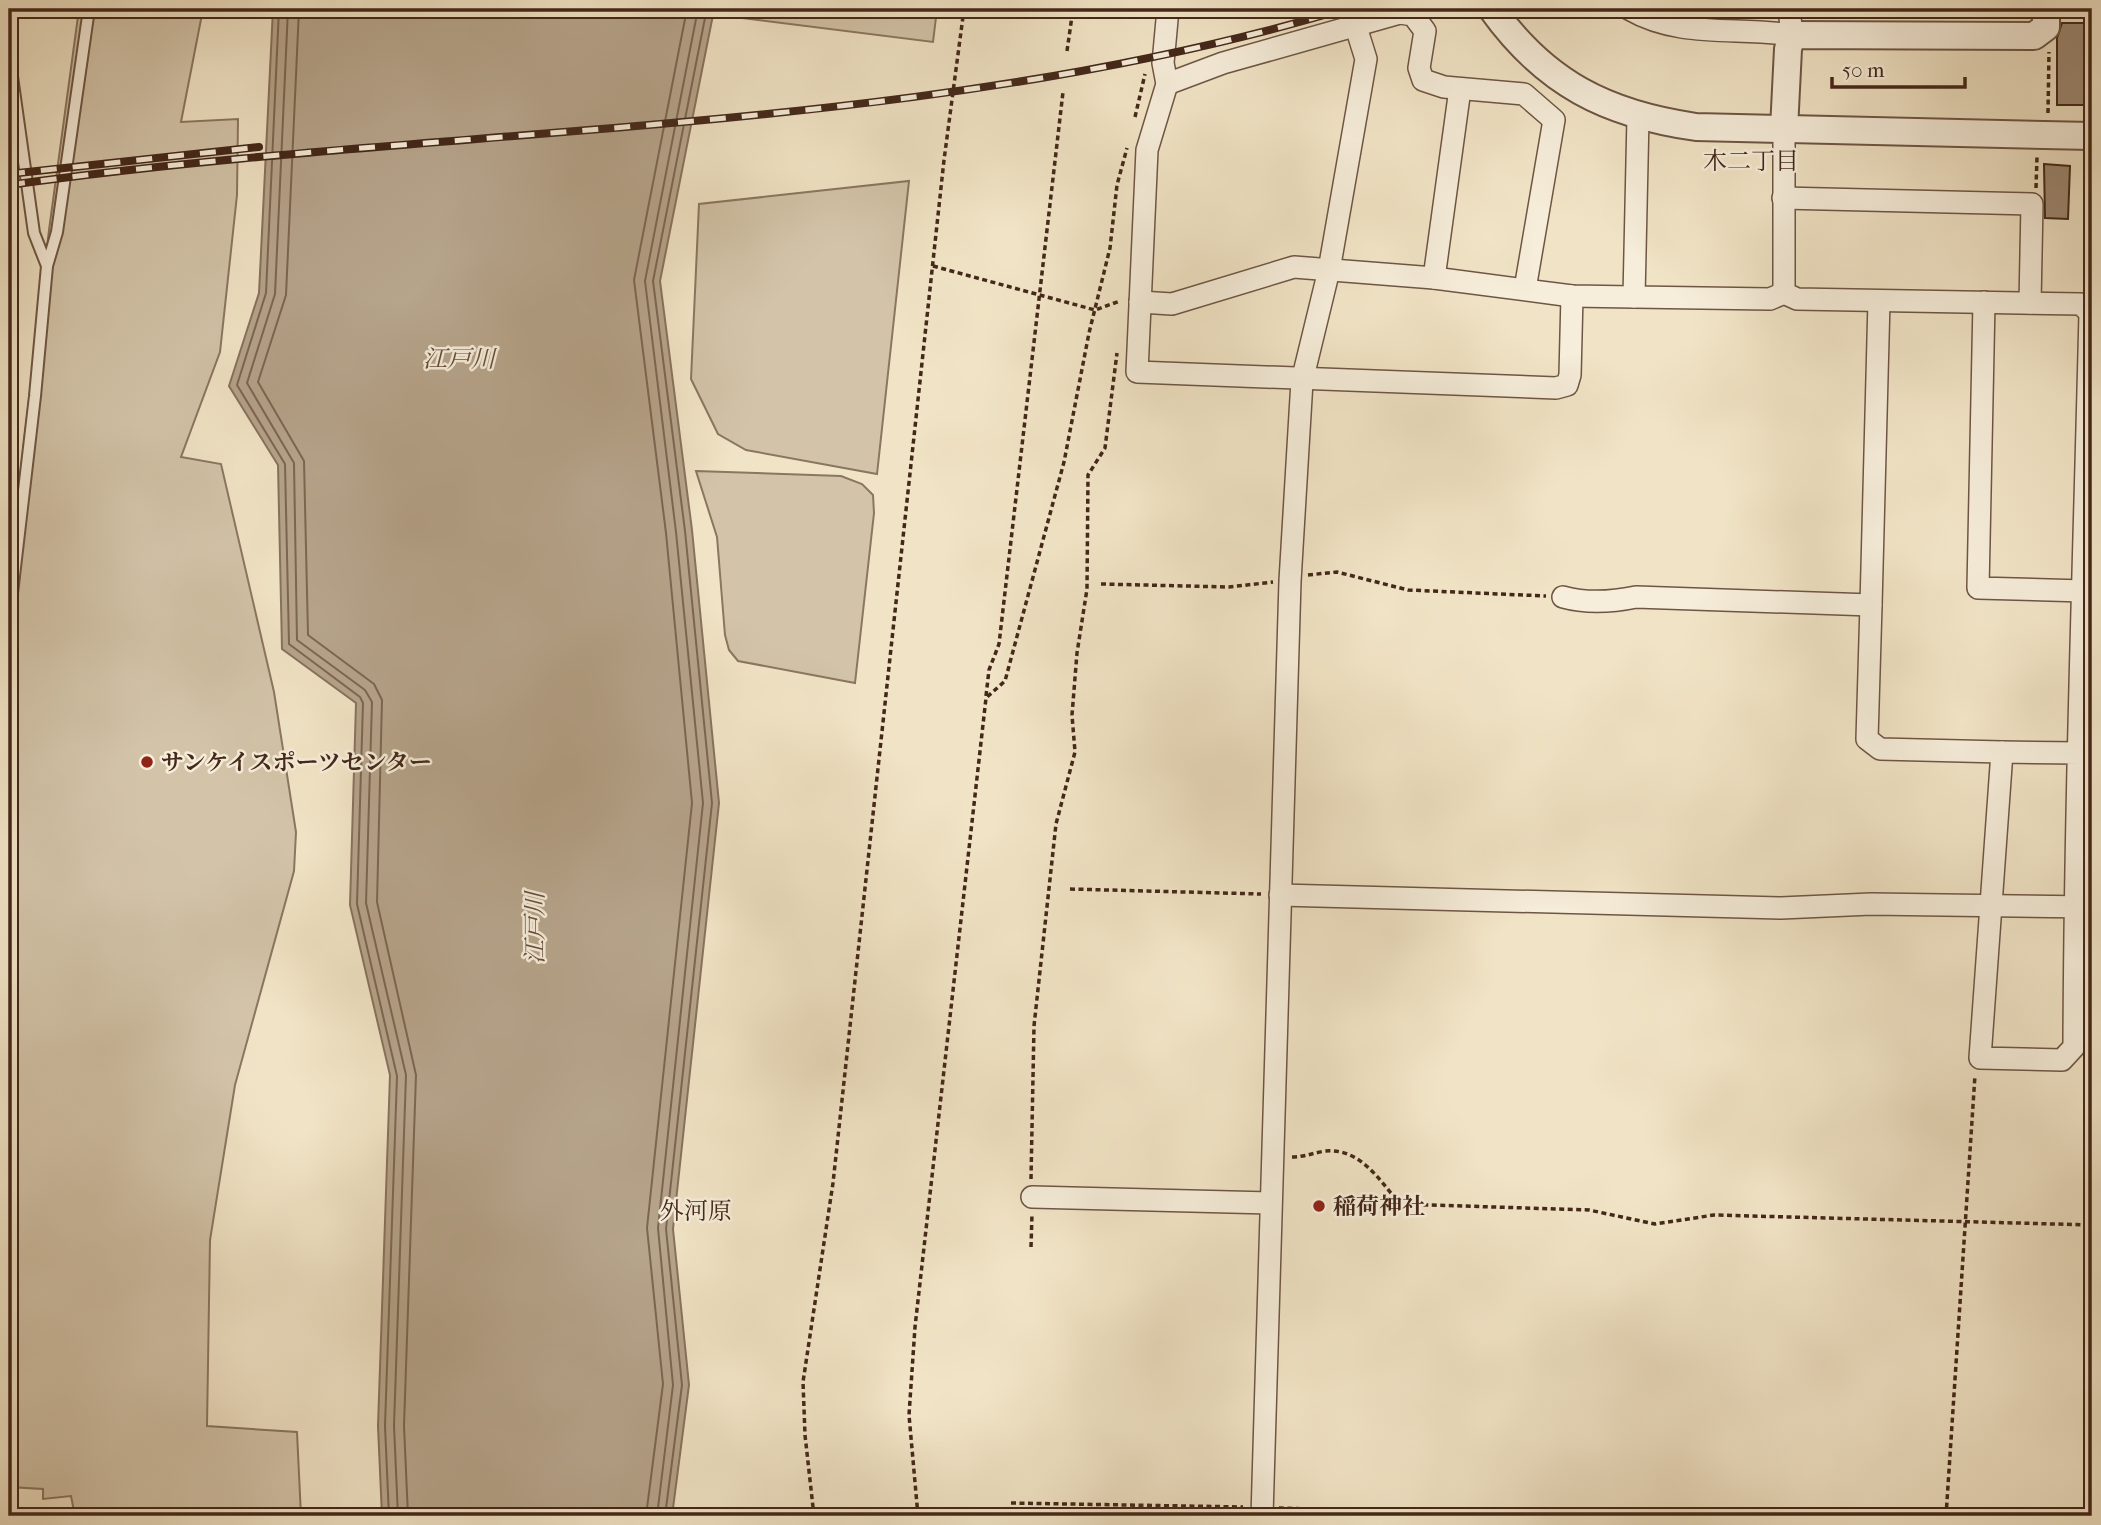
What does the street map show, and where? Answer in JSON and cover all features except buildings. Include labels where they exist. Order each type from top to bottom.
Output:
[{"type":"street","points":[[1168,9],[1163,63],[1167,84],[1147,150],[1128,299],[1138,372],[1302,381],[1556,388],[1567,385],[1570,374],[1572,296]]},
{"type":"street","points":[[1492,9],[1510,35],[1542,67],[1589,97],[1638,117],[1696,127],[2092,136]]},
{"type":"street","points":[[1629,9],[1661,23],[1686,29],[1791,22],[2034,36],[2044,21]]},
{"type":"street","points":[[1167,84],[1223,63],[1400,13],[1413,15],[1425,31],[1419,68],[1423,80],[1460,89],[1524,94],[1554,120],[1525,289]]},
{"type":"street","points":[[1784,293],[1784,129],[1791,22]]},
{"type":"street","points":[[1262,1516],[1272,1157],[1289,895],[1290,580],[1302,381],[1329,270],[1366,59],[1356,27]]},
{"type":"street","points":[[1434,278],[1460,89]]},
{"type":"street","points":[[1634,297],[1638,117]]},
{"type":"street","points":[[1783,198],[2032,204],[2030,303]]},
{"type":"street","points":[[1128,299],[1172,304],[1294,267],[1434,278],[1572,296],[1770,299],[1784,293],[1797,299],[2081,304],[2090,313],[2080,753],[2083,907],[2074,1047],[2062,1060],[1980,1058],[2002,752]]},
{"type":"street","points":[[1879,301],[1867,738],[1880,750],[2080,753]]},
{"type":"street","points":[[1984,302],[1978,588],[2084,591]]},
{"type":"street","points":[[1563,597],[1578,601],[1613,602],[1636,597],[1871,605]]},
{"type":"street","points":[[1289,895],[1781,908],[1871,904],[2083,907]]},
{"type":"street","points":[[1032,1197],[1270,1203]]},
{"type":"lane","points":[[9,619],[47,267],[58,232],[89,9]]},
{"type":"lane","points":[[9,55],[34,233],[47,267]]},
{"type":"path","points":[[814,1516],[805,1435],[803,1382],[833,1183],[933,266],[964,9]]},
{"type":"path","points":[[1067,51],[1073,9]]},
{"type":"path","points":[[2044,21],[2049,48],[2048,113]]},
{"type":"path","points":[[1134,121],[1145,72]]},
{"type":"path","points":[[918,1516],[909,1415],[915,1327],[989,670],[999,644],[1063,92]]},
{"type":"path","points":[[986,698],[1004,681],[1064,462],[1110,248],[1117,185],[1127,146]]},
{"type":"path","points":[[2032,204],[2037,155]]},
{"type":"path","points":[[933,266],[1041,293],[1095,310],[1128,299]]},
{"type":"path","points":[[1120,311],[1128,299]]},
{"type":"path","points":[[1031,1247],[1034,1027],[1056,824],[1075,752],[1072,715],[1077,653],[1087,589],[1088,475],[1105,448],[1118,347]]},
{"type":"path","points":[[1101,584],[1229,587],[1337,572],[1408,590],[1563,597]]},
{"type":"path","points":[[1070,889],[1289,895]]},
{"type":"path","points":[[1946,1516],[1976,1065],[1980,1058]]},
{"type":"path","points":[[1272,1157],[1304,1157],[1325,1152],[1347,1153],[1359,1158],[1400,1204],[1589,1210],[1655,1224],[1714,1215],[2092,1225]]},
{"type":"shaded area","name":"サンケイスポーツセンター","points":[[79,9],[203,9],[181,122],[238,119],[237,195],[220,352],[181,457],[221,464],[274,692],[296,832],[294,871],[235,1085],[210,1240],[207,1426],[297,1432],[301,1516],[75,1516],[71,1496],[43,1499],[43,1489],[9,1487],[9,569],[49,230]]},
{"type":"shaded area","points":[[733,9],[937,9],[933,42],[735,17]]},
{"type":"shaded area","points":[[909,181],[877,474],[746,450],[718,434],[691,379],[699,204]]},
{"type":"shaded area","points":[[696,471],[841,476],[862,484],[873,495],[874,513],[855,683],[738,661],[729,650],[725,635],[717,537]]},
{"type":"water","name":"江戸川","points":[[273,9],[709,9],[713,15],[660,281],[692,530],[719,803],[673,1229],[689,1385],[672,1516],[382,1516],[378,1426],[390,1075],[350,905],[356,703],[282,649],[278,465],[229,386],[259,293]]},
{"type":"railway","points":[[9,185],[176,165],[849,105],[1016,82],[1181,51],[1345,9]]},
{"type":"railway","points":[[9,174],[259,147]]},
{"type":"place","name":"サンケイスポーツセンター","points":[[147,762]]},
{"type":"place","name":"稲荷神社","points":[[1319,1206]]},
{"type":"district","name":"木二丁目","points":[[1751,161]]},
{"type":"district","name":"外河原","points":[[696,1211]]}]
